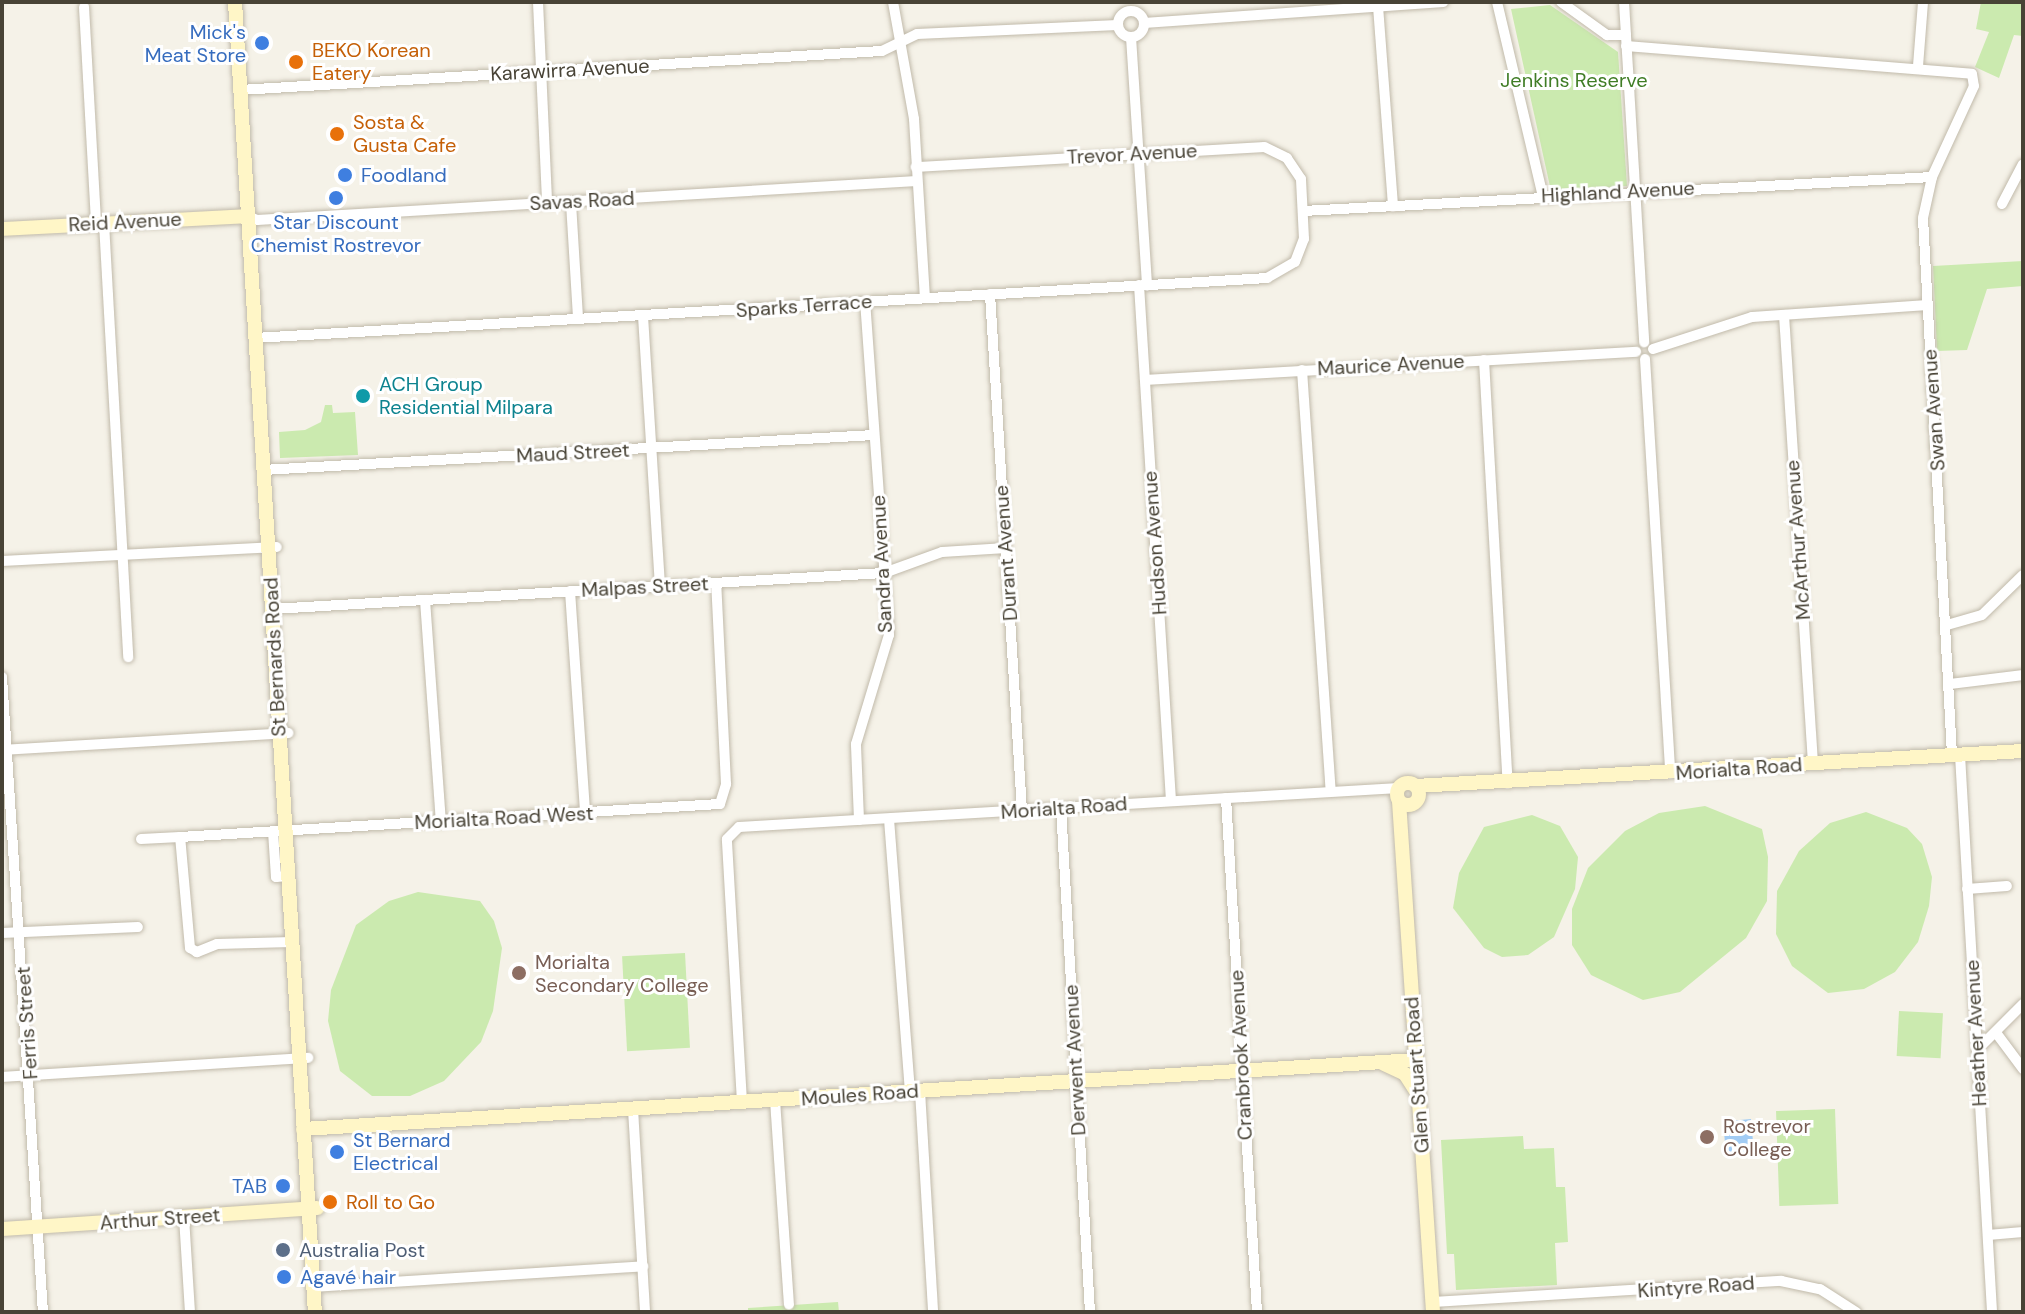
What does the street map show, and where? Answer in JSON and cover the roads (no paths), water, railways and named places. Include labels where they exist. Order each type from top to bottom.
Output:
[{"type":"main road","name":"St Bernards Road","points":[[235,2],[245,89]]},
{"type":"main road","name":"St Bernards Road","points":[[244,2],[252,218],[284,733],[283,830],[304,1059],[318,1286],[324,1312]]},
{"type":"main road","name":"Reid Avenue","points":[[2,229],[252,218]]},
{"type":"main road","name":"Morialta Road","points":[[1407,799],[1416,786],[2023,751]]},
{"type":"main road","name":"Morialta Road","points":[[1407,799],[1454,785]]},
{"type":"main road","name":"Glen Stuart Road","points":[[1407,799],[1404,837],[1433,1307]]},
{"type":"main road","name":"St Bernards Road","points":[[283,830],[304,1059]]},
{"type":"main road","name":"Moules Road","points":[[308,1129],[1416,1060]]},
{"type":"main road","points":[[1379,1063],[1405,1074],[1418,1094]]},
{"type":"main road","name":"Arthur Street","points":[[2,1229],[313,1208]]},
{"type":"main road","name":"St Bernards Road","points":[[315,1312],[318,1286]]},
{"type":"street","points":[[538,2],[547,203]]},
{"type":"street","points":[[893,2],[898,44],[914,119],[925,298]]},
{"type":"street","points":[[1144,23],[1443,2]]},
{"type":"street","points":[[1497,2],[1543,197]]},
{"type":"street","points":[[1561,2],[1607,35],[1626,40],[1918,66],[1923,2]]},
{"type":"street","points":[[1624,2],[1635,191],[1649,346]]},
{"type":"street","points":[[1378,6],[1393,206]]},
{"type":"street","points":[[84,7],[128,657]]},
{"type":"street","points":[[1128,7],[1144,23],[1139,35],[1131,37],[1118,25],[1128,7]]},
{"type":"street","name":"Karawirra Avenue","points":[[245,89],[882,51],[917,34],[1118,25]]},
{"type":"street","name":"Hudson Avenue","points":[[1131,37],[1145,380],[1171,801]]},
{"type":"street","name":"Swan Avenue","points":[[1918,66],[1972,74],[1974,86],[1932,177],[1923,218],[1956,755]]},
{"type":"street","name":"Trevor Avenue","points":[[916,167],[1264,147],[1278,151],[1301,179],[1303,211]]},
{"type":"street","points":[[2002,204],[2023,164]]},
{"type":"street","name":"Highland Avenue","points":[[1303,211],[1932,177]]},
{"type":"street","name":"Savas Road","points":[[252,218],[571,203],[917,181]]},
{"type":"street","points":[[571,203],[578,318]]},
{"type":"street","name":"Sparks Terrace","points":[[260,338],[1267,278],[1286,271],[1301,251],[1303,211]]},
{"type":"street","name":"Durant Avenue","points":[[990,294],[1022,811]]},
{"type":"street","name":"Sandra Avenue","points":[[859,820],[856,744],[889,635],[865,302]]},
{"type":"street","points":[[1670,773],[1641,355],[1649,346],[1737,321],[1928,305]]},
{"type":"street","name":"McArthur Avenue","points":[[1784,315],[1813,764]]},
{"type":"street","points":[[643,316],[660,586]]},
{"type":"street","name":"Maurice Avenue","points":[[1145,380],[1484,360],[1641,355]]},
{"type":"street","points":[[1484,360],[1508,783]]},
{"type":"street","points":[[1302,370],[1331,791]]},
{"type":"street","name":"Maud Street","points":[[268,470],[874,435]]},
{"type":"street","points":[[2,561],[273,547]]},
{"type":"street","name":"Malpas Street","points":[[276,609],[884,573],[942,552],[1006,548]]},
{"type":"street","points":[[1947,625],[1982,615],[2023,575]]},
{"type":"street","name":"Morialta Road West","points":[[141,839],[709,807],[722,801],[726,772],[716,583]]},
{"type":"street","points":[[570,591],[585,813]]},
{"type":"street","points":[[425,600],[441,822]]},
{"type":"street","points":[[1950,684],[2023,675]]},
{"type":"street","name":"Ferris Street","points":[[2,677],[43,1312]]},
{"type":"street","points":[[6,750],[284,733]]},
{"type":"street","name":"Heather Avenue","points":[[1956,755],[1992,1312]]},
{"type":"street","name":"Morialta Road","points":[[742,1102],[727,839],[739,827],[1331,791],[1407,799]]},
{"type":"street","name":"Cranbrook Avenue","points":[[1226,798],[1257,1312]]},
{"type":"street","name":"Derwent Avenue","points":[[1061,808],[1090,1312]]},
{"type":"street","points":[[889,819],[933,1312]]},
{"type":"street","points":[[180,837],[190,948],[197,952],[217,944],[292,942]]},
{"type":"street","points":[[1967,889],[2007,886]]},
{"type":"street","points":[[2,933],[138,927]]},
{"type":"street","points":[[1977,1050],[1997,1034],[2023,1004]]},
{"type":"street","points":[[1997,1034],[2023,1069]]},
{"type":"street","points":[[2,1077],[304,1059]]},
{"type":"street","points":[[775,1100],[789,1305]]},
{"type":"street","points":[[633,1109],[645,1312]]},
{"type":"street","points":[[184,1217],[190,1312]]},
{"type":"street","points":[[1988,1235],[2023,1232]]},
{"type":"street","points":[[318,1286],[643,1266]]},
{"type":"street","name":"Kintyre Road","points":[[1433,1307],[1781,1281],[1820,1289],[1856,1312]]},
{"type":"water","points":[[1751,1119],[1754,1153],[1726,1155],[1723,1121]]},
{"type":"place","name":"Mick's Meat Store","points":[[262,43]]},
{"type":"place","name":"BEKO Korean Eatery","points":[[296,62]]},
{"type":"place","name":"Sosta & Gusta Cafe","points":[[337,134]]},
{"type":"place","name":"Foodland","points":[[345,175]]},
{"type":"place","name":"Star Discount Chemist Rostrevor","points":[[336,198]]},
{"type":"place","name":"ACH Group Residential Milpara","points":[[363,396]]},
{"type":"place","name":"Morialta Secondary College","points":[[519,973]]},
{"type":"place","name":"Rostrevor College","points":[[1707,1137]]},
{"type":"place","name":"St Bernard Electrical","points":[[337,1152]]},
{"type":"place","name":"TAB","points":[[283,1186]]},
{"type":"place","name":"Roll to Go","points":[[330,1202]]},
{"type":"place","name":"Australia Post","points":[[283,1250]]},
{"type":"place","name":"Agavé hair","points":[[284,1277]]},
{"type":"park label","name":"Jenkins Reserve","points":[[1574,80]]}]
